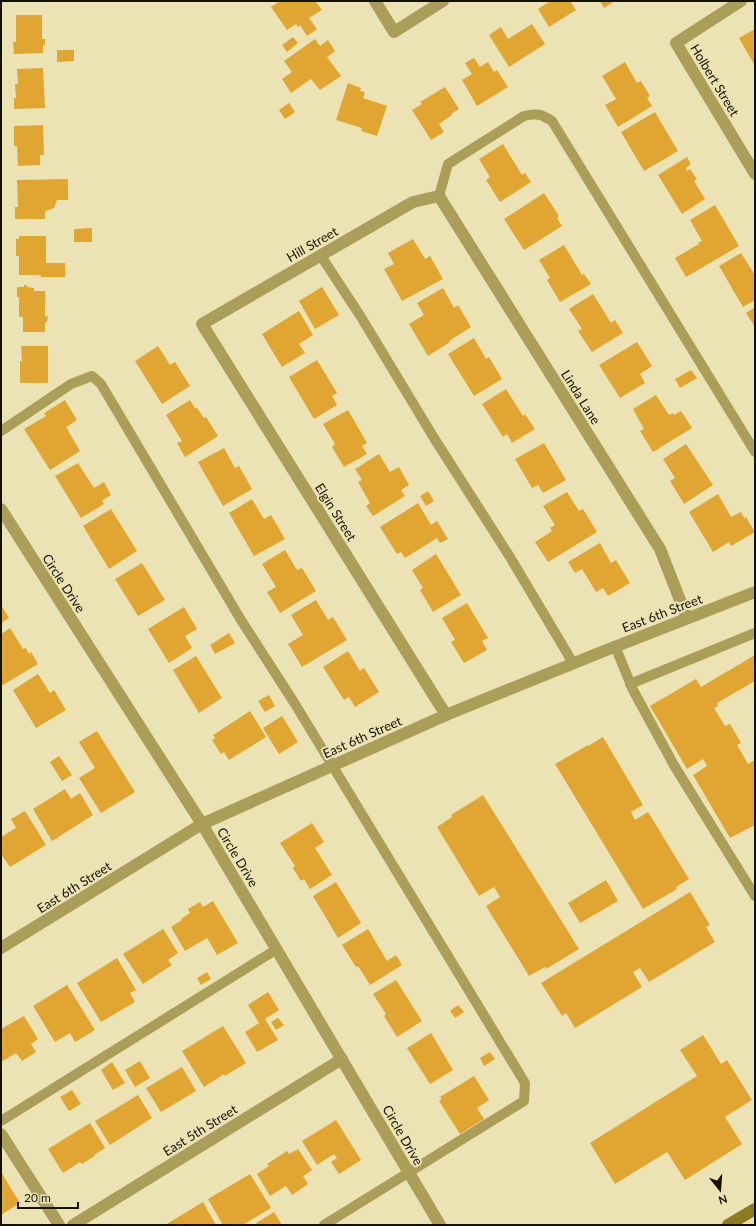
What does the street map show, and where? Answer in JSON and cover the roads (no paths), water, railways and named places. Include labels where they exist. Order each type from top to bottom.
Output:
[{"type":"main road","points":[[728,1225],[755,1209]]},
{"type":"street","points":[[375,1],[394,32],[443,1]]},
{"type":"street","name":"Holbert Street","points":[[741,1],[676,43],[755,174]]},
{"type":"street","name":"Hill Street","points":[[202,324],[413,202],[439,196]]},
{"type":"street","name":"Linda Lane","points":[[439,196],[660,549],[687,618]]},
{"type":"street","name":"Elgin Street","points":[[202,324],[446,715]]},
{"type":"street","name":"Circle Drive","points":[[1,509],[202,824],[440,1225]]},
{"type":"street","name":"East 6th Street","points":[[1,948],[202,824],[446,715],[615,646],[755,592]]},
{"type":"street","name":"East 5th Street","points":[[73,1225],[342,1059]]},
{"type":"street","points":[[1,1134],[59,1225]]},
{"type":"lane","points":[[439,196],[448,164],[524,116],[535,114],[544,116],[552,121],[755,452]]},
{"type":"lane","points":[[321,256],[361,317],[434,438],[510,557],[573,663]]},
{"type":"lane","points":[[1,431],[71,384],[92,376],[101,384],[241,620],[295,704],[525,1083],[524,1101],[324,1225]]},
{"type":"lane","points":[[630,684],[755,633]]},
{"type":"lane","points":[[615,646],[630,684],[675,767],[755,896]]},
{"type":"lane","points":[[1,1121],[277,949]]}]
